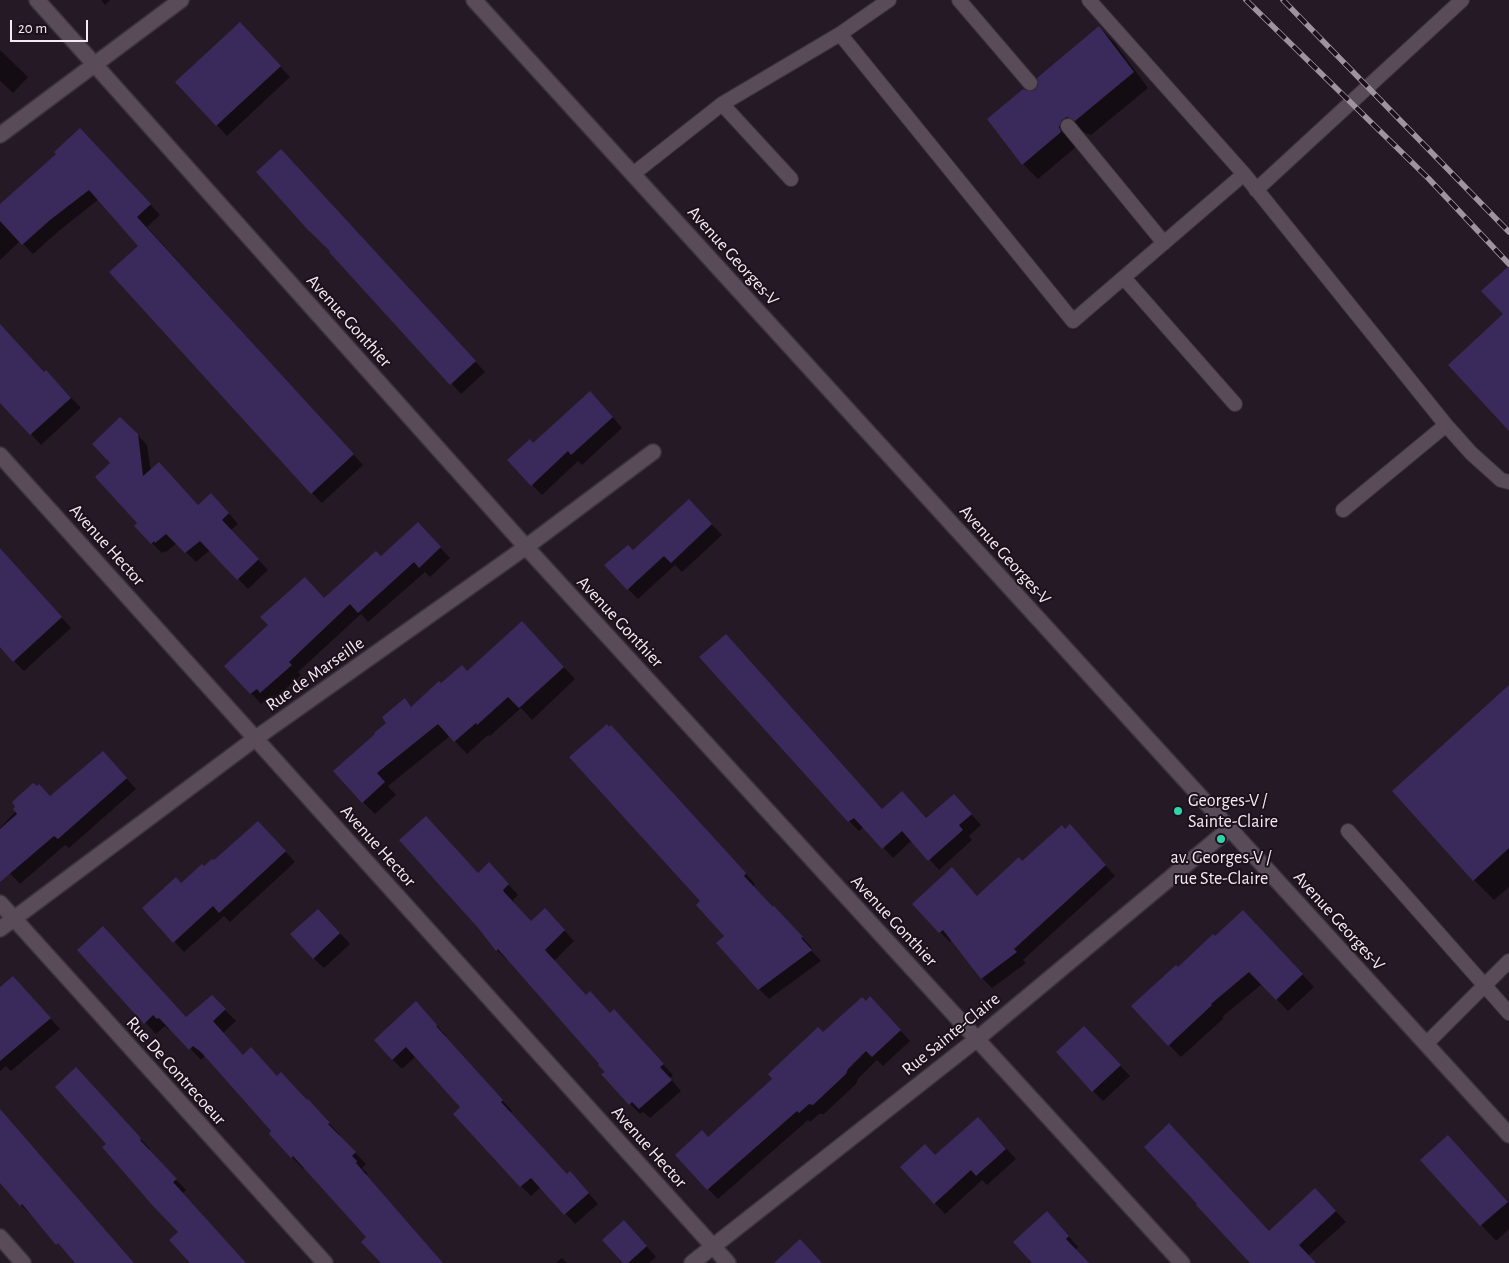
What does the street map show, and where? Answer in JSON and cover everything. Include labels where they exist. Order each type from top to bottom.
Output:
[{"type":"street","name":"Avenue Gonthier","points":[[37,0],[526,547],[1182,1263]]},
{"type":"street","points":[[0,135],[181,0]]},
{"type":"street","name":"Avenue Georges-V","points":[[474,0],[1509,1135]]},
{"type":"street","name":"Rue de Marseille","points":[[0,929],[256,738],[526,547],[653,452]]},
{"type":"street","name":"Avenue Hector","points":[[0,455],[728,1263]]},
{"type":"street","name":"Rue Sainte-Claire","points":[[692,1263],[977,1039],[1229,829]]},
{"type":"street","name":"Rue De Contrecoeur","points":[[0,903],[325,1263]]},
{"type":"street","points":[[0,1237],[23,1263]]},
{"type":"lane","points":[[633,174],[722,104],[840,34],[889,0]]},
{"type":"lane","points":[[960,0],[1030,83]]},
{"type":"lane","points":[[1088,0],[1244,174],[1446,425],[1501,480],[1509,482]]},
{"type":"lane","points":[[1256,190],[1462,0]]},
{"type":"lane","points":[[840,34],[1073,321],[1244,174]]},
{"type":"lane","points":[[722,104],[791,179]]},
{"type":"lane","points":[[1068,126],[1164,243]]},
{"type":"lane","points":[[1124,278],[1236,404]]},
{"type":"lane","points":[[1343,510],[1446,425]]},
{"type":"lane","points":[[1348,831],[1509,1013]]},
{"type":"lane","points":[[1426,1044],[1509,961]]},
{"type":"building","points":[[240,22],[281,66],[216,126],[175,82]]},
{"type":"building","points":[[1099,26],[1134,72],[1075,121],[1067,117],[1062,120],[1059,127],[1061,132],[1022,165],[987,119],[1023,89],[1028,91],[1035,90],[1038,85],[1037,78]]},
{"type":"building","points":[[80,128],[151,204],[137,217],[354,454],[311,494],[109,272],[138,246],[89,190],[50,220],[22,245],[0,221],[0,204],[56,154],[54,152]]},
{"type":"building","points":[[281,149],[476,361],[450,385],[330,251],[308,230],[256,172]]},
{"type":"building","points":[[1509,266],[1509,431],[1448,365],[1503,314],[1481,291]]},
{"type":"building","points":[[0,324],[71,398],[30,435],[0,403]]},
{"type":"building","points":[[590,391],[613,417],[571,455],[568,451],[531,486],[507,460],[530,439],[533,443]]},
{"type":"building","points":[[120,417],[138,434],[143,476],[159,462],[198,505],[211,493],[229,513],[222,520],[259,559],[237,580],[200,541],[185,553],[166,534],[151,544],[134,526],[137,523],[95,477],[110,463],[92,444]]},
{"type":"building","points":[[689,499],[712,524],[671,563],[664,556],[627,590],[604,565],[628,545],[633,550]]},
{"type":"building","points":[[418,522],[441,547],[419,568],[414,562],[358,613],[350,604],[289,662],[292,665],[260,693],[257,689],[250,694],[224,666],[268,625],[260,617],[305,577],[324,598],[376,551],[381,556]]},
{"type":"building","points":[[0,548],[62,617],[13,662],[0,647]]},
{"type":"building","points":[[522,621],[564,667],[519,708],[508,697],[477,725],[476,723],[454,742],[438,724],[377,773],[385,782],[362,803],[333,771],[386,723],[382,717],[405,698],[411,707],[439,681],[441,683],[462,665],[467,671]]},
{"type":"building","points":[[726,634],[882,809],[902,791],[926,818],[954,794],[972,814],[959,825],[963,830],[928,861],[902,831],[882,849],[854,818],[848,822],[699,657]]},
{"type":"building","points":[[1509,685],[1509,848],[1473,881],[1392,791]]},
{"type":"building","points":[[607,724],[609,727],[611,725],[746,873],[744,876],[803,937],[801,938],[812,950],[758,990],[716,943],[724,936],[696,905],[700,901],[569,757]]},
{"type":"building","points":[[103,751],[127,778],[58,839],[54,836],[0,882],[0,829],[17,814],[13,809],[15,807],[12,802],[33,783],[37,786],[39,784],[50,796]]},
{"type":"building","points":[[426,816],[478,873],[489,862],[509,884],[503,890],[504,892],[531,921],[545,908],[565,930],[545,950],[586,995],[590,991],[610,1013],[614,1009],[664,1064],[660,1067],[672,1080],[639,1109],[632,1102],[629,1105],[601,1074],[605,1072],[599,1064],[498,949],[496,951],[479,929],[399,840]]},
{"type":"building","points":[[258,821],[286,851],[219,913],[213,906],[173,943],[142,908],[176,877],[181,883],[202,864],[204,866],[212,859],[214,860]]},
{"type":"building","points":[[1070,824],[1106,865],[1014,949],[1017,952],[981,979],[943,930],[939,933],[912,904],[952,867],[977,896],[1019,857],[1022,861],[1062,825],[1065,829]]},
{"type":"building","points":[[318,909],[340,933],[313,959],[290,934]]},
{"type":"building","points":[[1243,910],[1303,974],[1276,1000],[1249,972],[1211,1004],[1168,1046],[1131,1006],[1176,965],[1178,967],[1213,934],[1215,936]]},
{"type":"building","points":[[103,926],[186,1017],[212,995],[226,1009],[213,1021],[243,1055],[251,1047],[277,1076],[281,1072],[308,1099],[330,1123],[328,1124],[356,1152],[352,1156],[357,1161],[356,1163],[443,1263],[381,1263],[361,1242],[366,1237],[293,1156],[291,1158],[269,1134],[271,1131],[201,1052],[193,1046],[189,1050],[159,1018],[157,1019],[153,1015],[144,1024],[77,950]]},
{"type":"building","points":[[13,976],[51,1018],[0,1061],[0,987]]},
{"type":"building","points":[[870,996],[901,1030],[872,1057],[866,1051],[848,1069],[846,1074],[813,1105],[809,1104],[799,1113],[797,1111],[707,1190],[675,1155],[702,1130],[708,1137],[772,1079],[768,1074],[818,1027],[823,1032],[862,997],[866,1001]]},
{"type":"building","points":[[416,1001],[503,1100],[501,1102],[567,1174],[570,1171],[589,1193],[564,1215],[531,1178],[520,1187],[453,1114],[460,1107],[406,1047],[392,1060],[374,1040]]},
{"type":"building","points":[[1084,1026],[1121,1065],[1092,1092],[1056,1052]]},
{"type":"building","points":[[76,1067],[177,1179],[173,1182],[246,1263],[190,1263],[169,1240],[178,1232],[102,1147],[106,1144],[55,1087]]},
{"type":"building","points":[[0,1109],[134,1263],[75,1263],[58,1243],[56,1245],[22,1204],[20,1206],[0,1183]]},
{"type":"building","points":[[978,1117],[1006,1149],[976,1176],[971,1170],[934,1204],[900,1167],[925,1144],[935,1155]]},
{"type":"building","points":[[1169,1123],[1269,1231],[1315,1188],[1336,1211],[1299,1245],[1316,1263],[1250,1263],[1144,1147]]},
{"type":"building","points":[[1448,1135],[1508,1202],[1480,1226],[1420,1160]]},
{"type":"building","points":[[1047,1211],[1069,1236],[1066,1239],[1089,1263],[1032,1263],[1013,1242]]},
{"type":"building","points":[[624,1220],[647,1246],[628,1263],[623,1263],[602,1240]]},
{"type":"building","points":[[800,1239],[822,1263],[774,1263]]},
{"type":"railway","points":[[1246,0],[1429,179],[1509,264]]},
{"type":"railway","points":[[1283,0],[1509,232]]},
{"type":"place","name":"Georges-V / Sainte-Claire","points":[[1178,811]]},
{"type":"place","name":"av. Georges-V / rue Ste-Claire","points":[[1221,839]]}]
